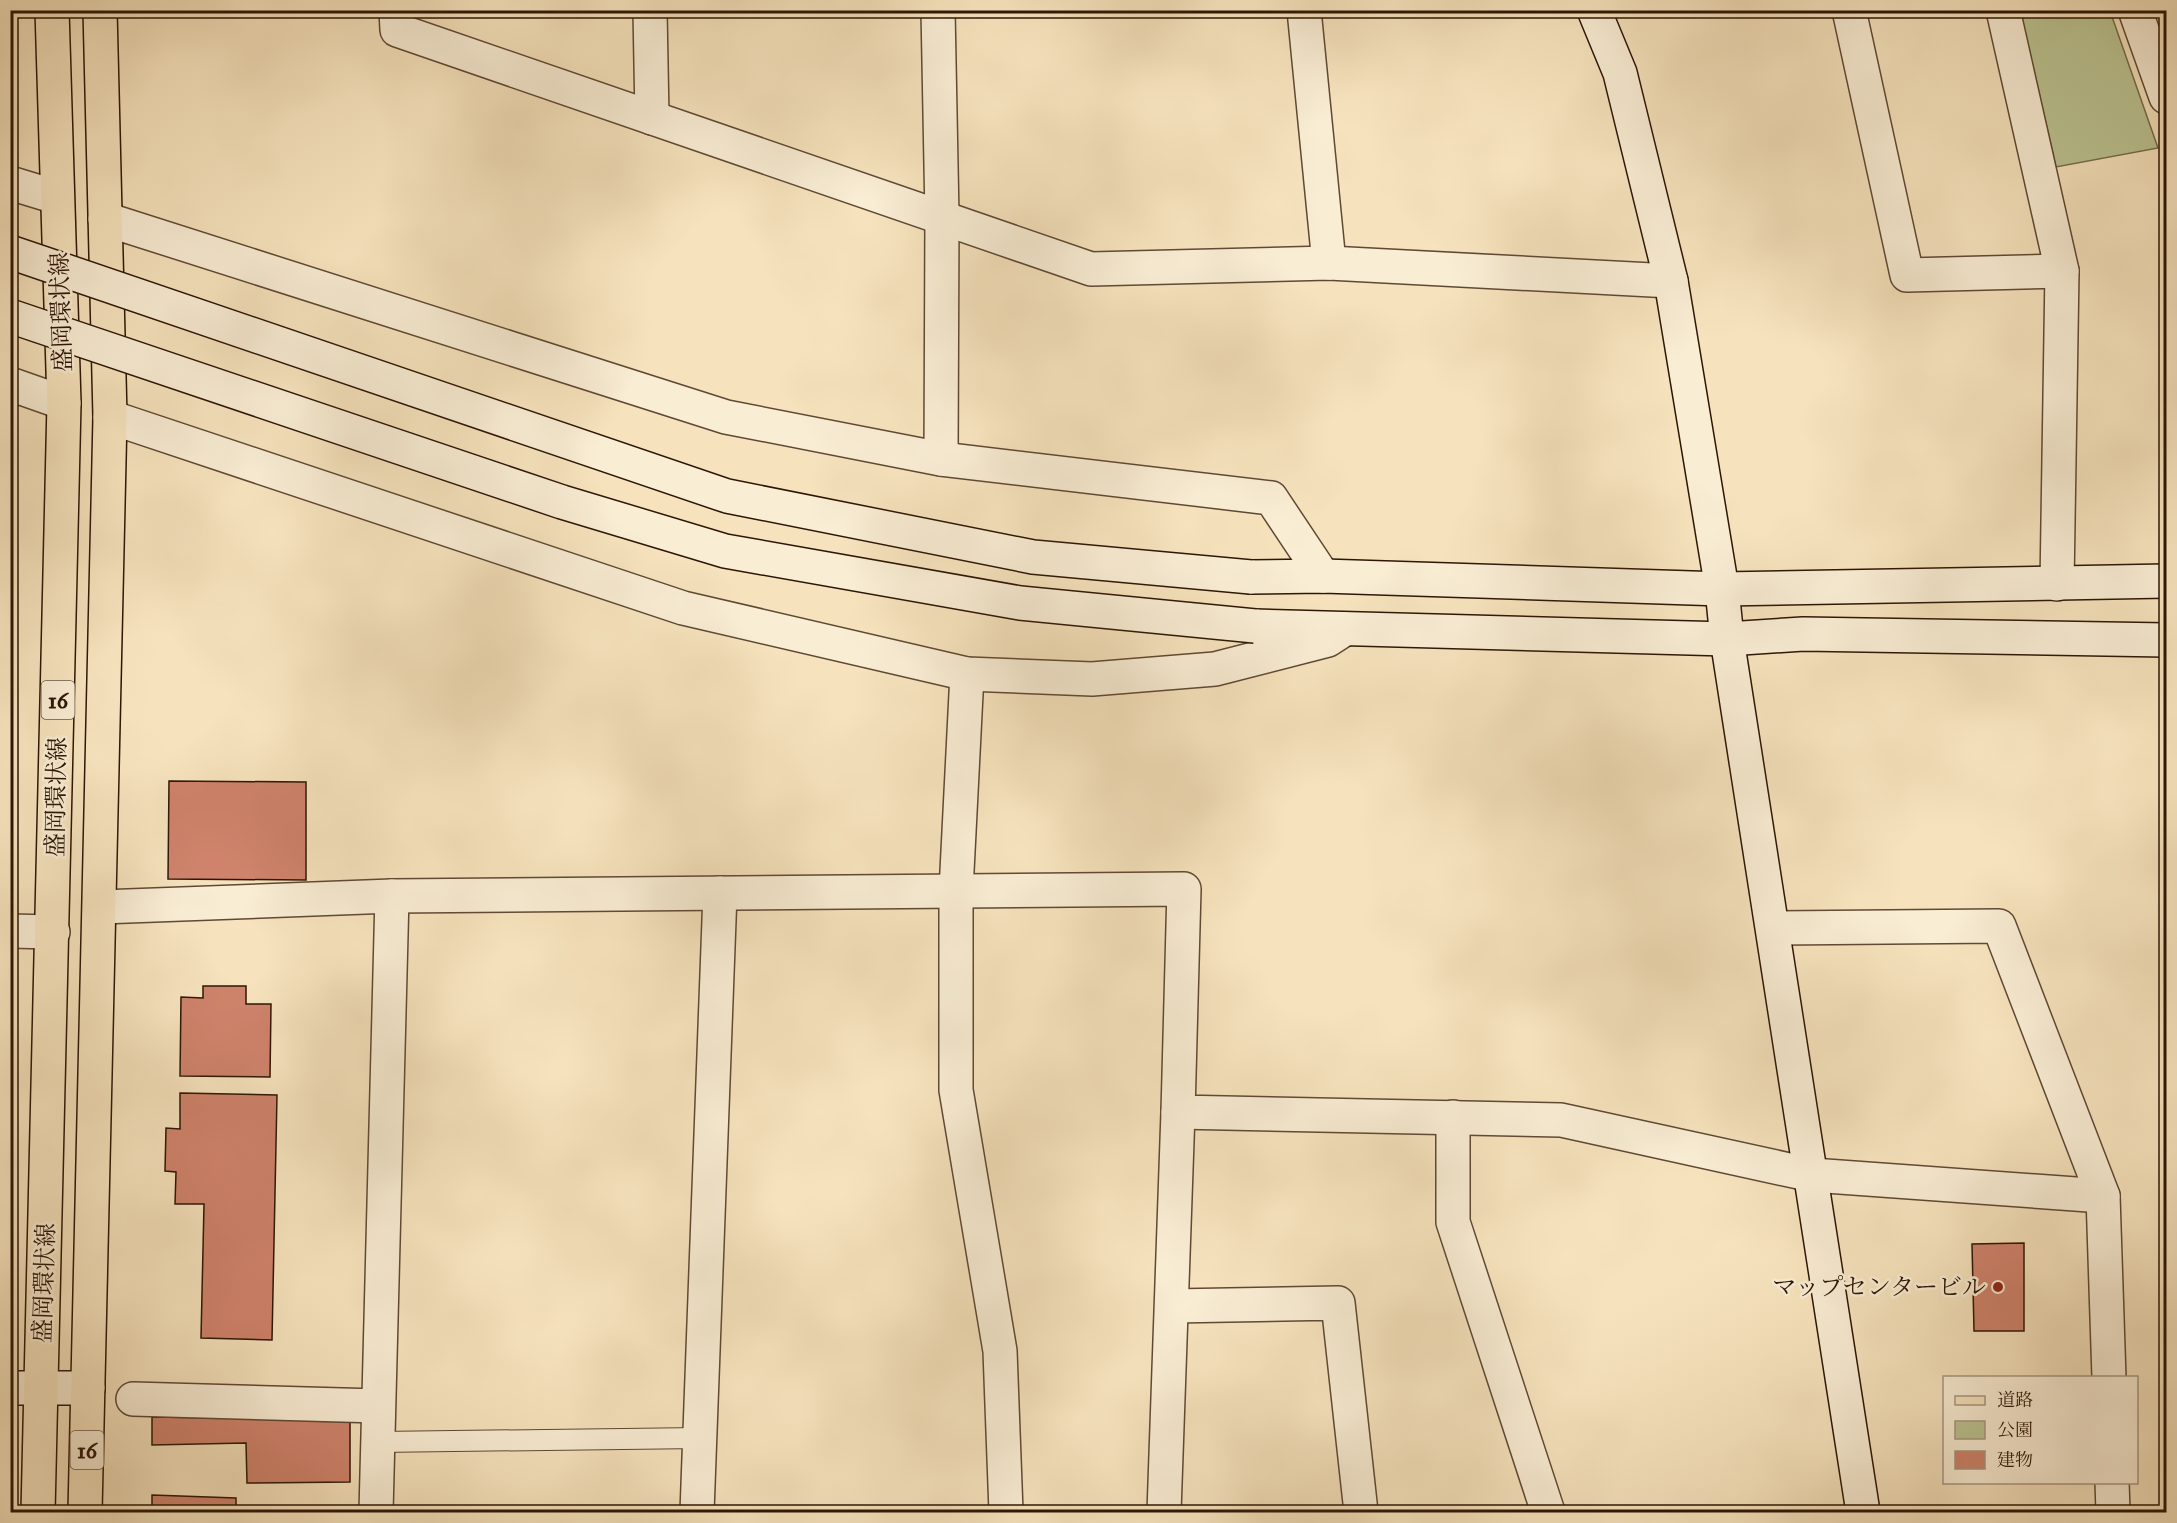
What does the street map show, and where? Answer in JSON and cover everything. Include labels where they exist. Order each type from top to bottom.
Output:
[{"type":"main road","name":"盛岡環状線","points":[[38,1512],[26,1389],[53,932],[64,403],[52,10]]},
{"type":"main road","name":"盛岡環状線","points":[[85,1512],[101,908],[110,417],[100,10]]},
{"type":"street","points":[[396,10],[397,30],[1092,269],[1329,263],[1671,281]]},
{"type":"street","points":[[650,10],[652,118]]},
{"type":"street","points":[[938,10],[942,217],[941,459]]},
{"type":"street","points":[[1304,10],[1329,263]]},
{"type":"street","points":[[1594,10],[1620,73],[1671,281],[1722,590],[1727,639],[1863,1512]]},
{"type":"street","points":[[1849,10],[1907,275],[2062,271]]},
{"type":"street","points":[[2003,10],[2062,271],[2057,584]]},
{"type":"street","points":[[2136,10],[2166,97]]},
{"type":"street","points":[[10,183],[56,197]]},
{"type":"street","points":[[105,219],[726,417],[941,459],[1271,498],[1323,576]]},
{"type":"street","points":[[10,252],[727,496],[1033,557],[1251,577],[1323,576],[1722,590],[2166,581]]},
{"type":"street","points":[[10,316],[562,502],[725,551],[1020,603],[1255,626],[1345,629],[1727,639],[1803,634],[2166,640]]},
{"type":"street","points":[[10,384],[64,403]]},
{"type":"street","points":[[110,417],[683,608],[967,674],[1092,679],[1215,669],[1328,640],[1345,629]]},
{"type":"street","points":[[967,674],[956,891],[956,1090],[1000,1351],[1006,1512]]},
{"type":"street","points":[[101,908],[392,896],[1184,889],[1164,1512]]},
{"type":"street","points":[[697,1512],[720,893]]},
{"type":"street","points":[[376,1512],[392,896]]},
{"type":"street","points":[[1773,928],[1999,926],[2103,1196],[2109,1376]]},
{"type":"street","points":[[10,931],[53,932]]},
{"type":"street","points":[[1178,1112],[1561,1120],[1812,1175],[2103,1196]]},
{"type":"street","points":[[1453,1117],[1453,1222],[1548,1512]]},
{"type":"street","points":[[1172,1306],[1338,1303],[1361,1512]]},
{"type":"street","points":[[26,1389],[88,1388]]},
{"type":"street","points":[[133,1399],[378,1406]]},
{"type":"street","points":[[2112,1484],[2113,1512]]},
{"type":"lane","points":[[378,1442],[700,1438]]},
{"type":"green space","points":[[2110,11],[2158,148],[2056,167],[2021,15]]},
{"type":"building","points":[[169,781],[306,782],[306,880],[168,879]]},
{"type":"building","points":[[203,986],[246,986],[246,1004],[271,1004],[270,1077],[180,1076],[181,997],[203,998]]},
{"type":"building","points":[[180,1093],[277,1095],[272,1340],[201,1338],[204,1204],[175,1204],[176,1172],[165,1171],[166,1128],[180,1129]]},
{"type":"building","name":"マップセンタービル","points":[[2024,1243],[2024,1331],[1974,1331],[1972,1244]]},
{"type":"building","points":[[152,1417],[350,1420],[350,1482],[247,1483],[246,1443],[152,1445]]},
{"type":"building","points":[[152,1495],[236,1498],[236,1512],[152,1512]]},
{"type":"place","name":"マップセンタービル","points":[[1998,1287]]}]
